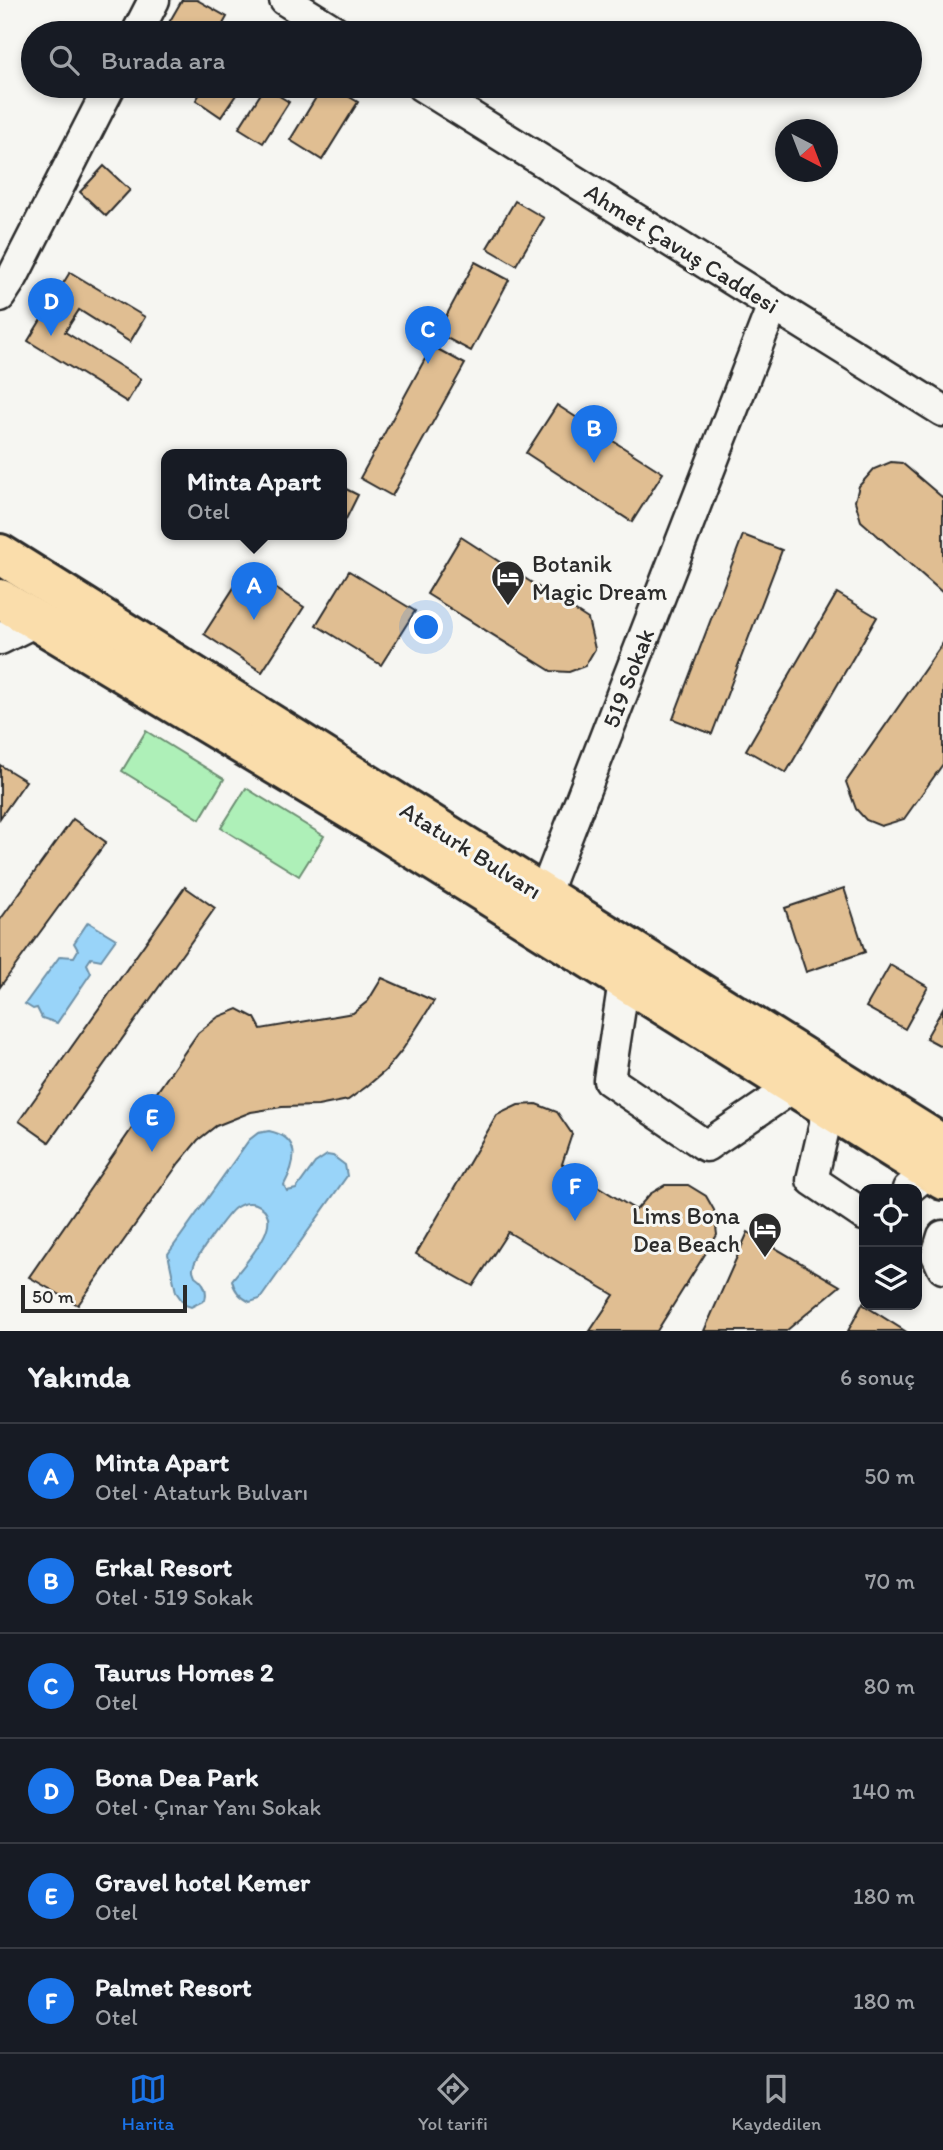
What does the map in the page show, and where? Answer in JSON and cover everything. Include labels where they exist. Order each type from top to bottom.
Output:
[{"type":"main road","name":"Ataturk Bulvarı","points":[[0,554],[544,895],[795,1070],[931,1172]]},
{"type":"main road","name":"Ataturk Bulvarı","points":[[0,599],[379,827],[624,981],[795,1070],[825,1107],[931,1172]]},
{"type":"street","points":[[143,21],[153,0]]},
{"type":"street","points":[[285,0],[319,21]]},
{"type":"street","points":[[0,296],[13,276],[104,98]]},
{"type":"street","name":"Ahmet Çavuş Caddesi","points":[[441,98],[943,411]]},
{"type":"street","name":"519 Sokak","points":[[544,895],[773,305]]},
{"type":"street","points":[[0,639],[36,621]]},
{"type":"street","points":[[624,981],[609,1080],[706,1146],[780,1096],[795,1070]]},
{"type":"street","points":[[825,1107],[825,1124],[812,1180],[859,1212]]},
{"type":"street","points":[[943,1236],[937,1255],[943,1268]]},
{"type":"green space","points":[[146,731],[224,779],[200,819],[122,771]]},
{"type":"green space","points":[[246,788],[324,836],[299,876],[221,828]]},
{"type":"water","points":[[88,922],[116,939],[101,960],[91,958],[87,964],[91,973],[57,1023],[42,1018],[37,1008],[33,1009],[25,1004],[60,956],[74,957],[78,950],[74,943]]},
{"type":"water","points":[[269,1131],[280,1134],[291,1145],[293,1160],[284,1185],[287,1191],[296,1189],[315,1163],[327,1155],[345,1165],[347,1176],[260,1299],[250,1302],[238,1293],[232,1280],[254,1253],[267,1230],[268,1220],[265,1211],[256,1204],[246,1203],[235,1208],[200,1253],[194,1265],[195,1276],[206,1289],[205,1300],[191,1307],[185,1305],[176,1292],[168,1254],[249,1140],[258,1133]]},
{"type":"building","points":[[182,0],[197,0],[227,17],[225,21],[170,21]]},
{"type":"building","points":[[197,98],[234,98],[221,117],[196,100]]},
{"type":"building","points":[[258,98],[283,98],[289,102],[263,143],[239,128]]},
{"type":"building","points":[[316,98],[351,98],[358,102],[322,160],[290,140]]},
{"type":"building","points":[[104,166],[130,190],[106,216],[80,192]]},
{"type":"building","points":[[515,201],[544,218],[516,265],[487,248]]},
{"type":"building","points":[[475,262],[509,280],[471,351],[437,333]]},
{"type":"building","points":[[70,272],[145,317],[130,342],[79,310],[65,332],[141,379],[127,402],[28,341]]},
{"type":"building","points":[[432,346],[465,364],[392,496],[360,478]]},
{"type":"building","points":[[557,405],[663,473],[632,522],[526,453]]},
{"type":"building","points":[[891,462],[902,463],[943,498],[943,593],[861,521],[855,501],[859,486],[874,469]]},
{"type":"building","points":[[347,490],[358,495],[347,517]]},
{"type":"building","points":[[743,535],[782,550],[712,734],[673,719]]},
{"type":"building","name":"Botanik Magic Dream","points":[[461,537],[588,619],[595,649],[585,666],[569,672],[551,671],[427,594]]},
{"type":"building","points":[[246,569],[304,607],[262,672],[204,634]]},
{"type":"building","points":[[349,571],[415,611],[381,665],[316,625]]},
{"type":"building","points":[[837,593],[877,617],[786,773],[746,750]]},
{"type":"building","points":[[943,643],[943,764],[904,819],[881,826],[866,820],[856,809],[846,782]]},
{"type":"building","points":[[0,765],[26,781],[0,818]]},
{"type":"building","points":[[73,819],[106,842],[0,987],[0,920]]},
{"type":"building","points":[[185,887],[215,908],[49,1142],[19,1121]]},
{"type":"building","points":[[844,888],[865,952],[806,972],[785,908]]},
{"type":"building","points":[[890,965],[928,987],[905,1029],[866,1007]]},
{"type":"building","points":[[382,978],[434,1001],[403,1049],[385,1071],[348,1100],[318,1106],[282,1107],[251,1112],[216,1126],[198,1140],[179,1163],[78,1305],[29,1277],[198,1033],[218,1017],[238,1009],[255,1018],[261,1029],[353,1013],[368,1001]]},
{"type":"building","points":[[943,1008],[943,1047],[926,1038]]},
{"type":"building","points":[[536,1104],[557,1112],[572,1134],[562,1164],[636,1210],[650,1194],[665,1185],[688,1185],[706,1196],[714,1210],[717,1235],[657,1331],[590,1331],[614,1295],[508,1232],[473,1286],[416,1254],[497,1115],[518,1105]]},
{"type":"building","name":"Lims Bona Dea Beach","points":[[748,1232],[840,1286],[786,1331],[704,1331]]},
{"type":"building","points":[[859,1310],[872,1310],[905,1331],[848,1331]]},
{"type":"place","name":"Bona Dea Park","points":[[51,336]]},
{"type":"place","name":"Taurus Homes 2","points":[[428,364]]},
{"type":"place","name":"Erkal Resort","points":[[594,463]]},
{"type":"place","name":"Botanik Magic Dream","points":[[508,607]]},
{"type":"place","name":"Minta Apart","points":[[254,620]]},
{"type":"place","name":"Gravel hotel Kemer","points":[[152,1152]]},
{"type":"place","name":"Palmet Resort","points":[[575,1221]]},
{"type":"place","name":"Lims Bona Dea Beach","points":[[765,1259]]}]
